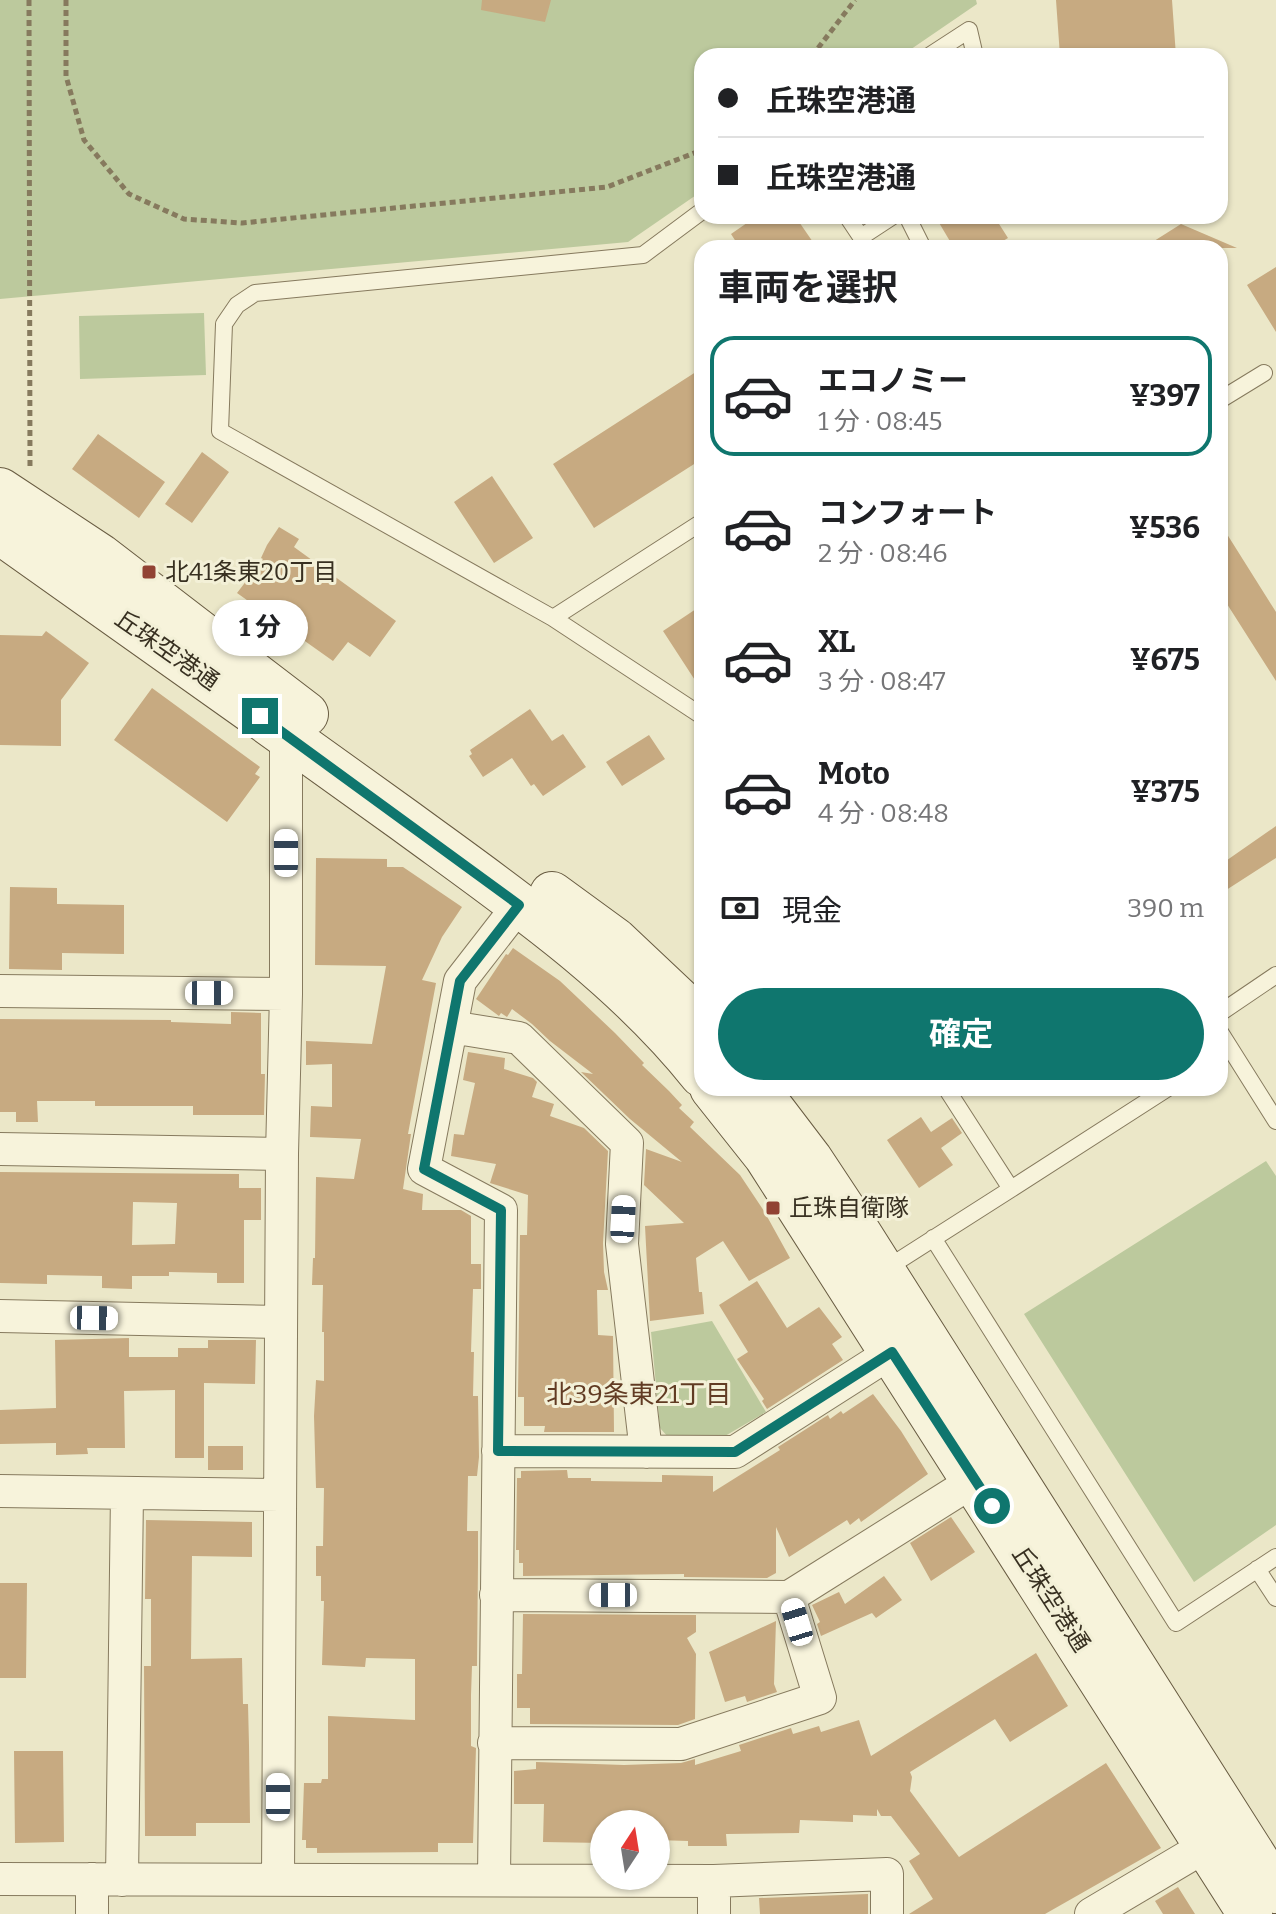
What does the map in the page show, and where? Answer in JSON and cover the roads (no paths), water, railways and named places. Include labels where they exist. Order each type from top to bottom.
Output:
[{"type":"main road","name":"丘珠空港通","points":[[15,482],[296,723],[594,963],[694,1065]]},
{"type":"main road","name":"丘珠空港通","points":[[0,532],[296,723],[615,940],[694,1014]]},
{"type":"main road","name":"丘珠空港通","points":[[718,1096],[866,1281],[1222,1837],[1250,1914]]},
{"type":"main road","name":"丘珠空港通","points":[[762,1096],[810,1159],[866,1281],[892,1352],[975,1480],[1222,1837],[1276,1891]]},
{"type":"street","points":[[278,1878],[282,1154],[296,723]]},
{"type":"street","points":[[494,1879],[501,1210],[424,1169],[460,981],[519,905]]},
{"type":"street","points":[[0,991],[286,994]]},
{"type":"street","points":[[451,1027],[519,1038],[627,1143],[622,1244],[646,1452]]},
{"type":"street","points":[[0,1149],[282,1154]]},
{"type":"street","points":[[0,1316],[281,1322]]},
{"type":"street","points":[[498,1451],[735,1452],[892,1352]]},
{"type":"street","points":[[496,1595],[789,1597],[975,1480]]},
{"type":"street","points":[[0,1491],[280,1495]]},
{"type":"street","points":[[92,1914],[107,1880],[127,1493]]},
{"type":"street","points":[[494,1743],[681,1744],[820,1698],[789,1597]]},
{"type":"street","points":[[1091,1914],[1222,1837]]},
{"type":"street","points":[[0,1879],[714,1881],[887,1874],[887,1914]]},
{"type":"street","points":[[714,1881],[714,1914]]},
{"type":"lane","points":[[941,48],[969,30],[973,48]]},
{"type":"lane","points":[[694,217],[643,255],[255,293],[237,305],[224,324],[220,431],[553,618],[694,711]]},
{"type":"lane","points":[[852,224],[861,237],[881,224]]},
{"type":"lane","points":[[1228,395],[1264,373]]},
{"type":"lane","points":[[553,618],[694,527]]},
{"type":"lane","points":[[1228,1008],[1276,975]]},
{"type":"lane","points":[[1228,1056],[1276,1121]]},
{"type":"lane","points":[[951,1096],[1011,1189]]},
{"type":"lane","points":[[866,1281],[1156,1096]]},
{"type":"lane","points":[[933,1238],[1176,1623],[1276,1557]]},
{"type":"lane","points":[[1257,1569],[1276,1598]]},
{"type":"place","name":"北41条東20丁目","points":[[149,572]]},
{"type":"place","name":"丘珠自衛隊","points":[[773,1208]]},
{"type":"district","name":"北39条東21丁目","points":[[639,1394]]}]
